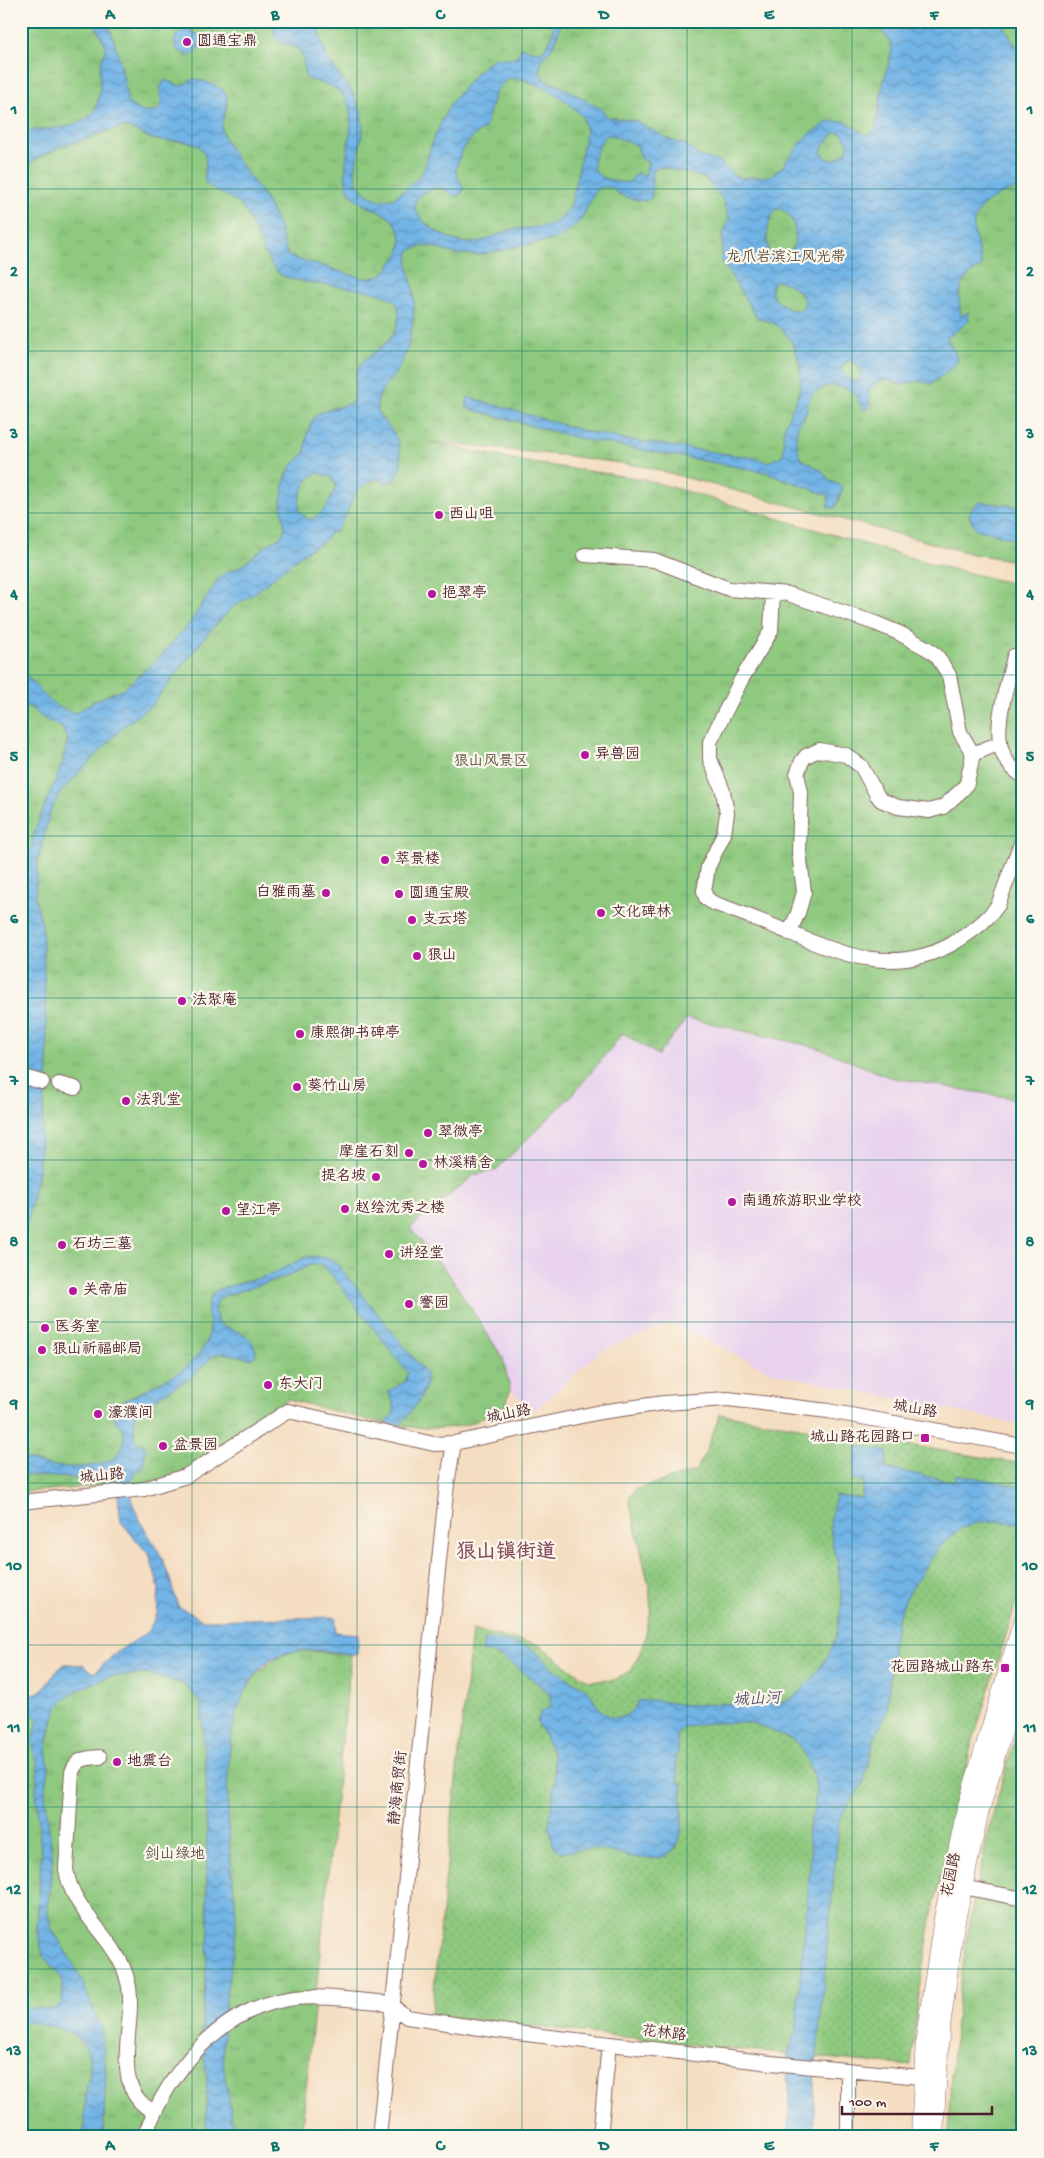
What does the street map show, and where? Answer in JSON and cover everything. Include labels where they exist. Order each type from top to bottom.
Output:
[{"type":"main road","name":"花园路","points":[[934,2137],[925,2038],[943,1918],[966,1810],[1023,1620]]},
{"type":"main road","name":"花园路","points":[[920,2137],[940,2034],[955,1925],[979,1814],[1023,1663]]},
{"type":"street","points":[[585,555],[654,560],[728,590],[788,594],[876,622],[928,648],[937,656],[949,675],[953,687],[954,709],[960,732],[973,754],[967,783],[943,808],[929,811],[898,807],[881,800],[862,766],[846,755],[819,750],[806,756],[802,761],[797,774],[801,792],[800,852],[804,892],[798,913],[789,933]]},
{"type":"street","points":[[773,593],[771,632],[740,680],[710,742],[710,759],[726,804],[726,823],[724,834],[708,867],[704,891],[706,898],[714,903],[837,953],[883,960],[924,956],[941,950],[983,922],[994,912],[1021,843]]},
{"type":"street","points":[[1014,656],[998,731],[1004,756],[1010,766],[1023,776]]},
{"type":"street","points":[[973,754],[1000,743]]},
{"type":"street","points":[[21,1076],[42,1082]]},
{"type":"street","points":[[58,1084],[76,1088]]},
{"type":"street","name":"城山路","points":[[21,1502],[144,1489],[186,1476],[288,1411],[434,1444],[454,1443],[601,1412],[664,1403],[728,1399],[828,1411],[1023,1446]]},
{"type":"street","name":"静海商贸街","points":[[379,2137],[447,1484],[454,1443]]},
{"type":"street","points":[[100,1757],[79,1761],[72,1772],[66,1869],[69,1886],[78,1903],[111,1943],[121,1960],[131,1997],[127,2077],[131,2092],[137,2101],[154,2112]]},
{"type":"street","points":[[973,1889],[1023,1899]]},
{"type":"street","name":"花林路","points":[[144,2137],[154,2112],[179,2069],[201,2046],[228,2024],[254,2010],[295,1998],[379,2002],[392,2006],[407,2017],[771,2063],[930,2078]]},
{"type":"street","points":[[600,2137],[610,2044]]},
{"type":"street","points":[[848,2070],[848,2137]]},
{"type":"shaded area","name":"南通旅游职业学校","points":[[687,1018],[818,1048],[889,1077],[1023,1100],[1023,1425],[774,1373],[670,1323],[601,1351],[535,1410],[510,1390],[503,1358],[410,1228],[474,1175],[496,1170],[575,1092],[623,1032]]},
{"type":"green space","points":[[21,21],[1023,21],[1023,562],[973,554],[646,467],[569,456],[429,442],[526,462],[644,479],[936,565],[1023,586],[1023,1100],[889,1077],[818,1048],[687,1018],[658,1055],[623,1033],[575,1092],[496,1170],[474,1175],[410,1228],[448,1273],[503,1358],[510,1390],[506,1405],[470,1424],[444,1428],[399,1425],[353,1416],[288,1399],[247,1430],[182,1472],[153,1482],[21,1492],[21,99],[31,90],[21,80]]},
{"type":"green space","points":[[720,1414],[1023,1464],[1023,1581],[971,1747],[932,1914],[918,2001],[911,2066],[749,2051],[431,2015],[472,1630],[540,1645],[589,1681],[614,1680],[631,1671],[643,1646],[651,1609],[649,1586],[629,1499],[636,1489],[696,1471],[707,1449]]},
{"type":"green space","name":"剑山绿地","points":[[296,1650],[351,1654],[301,2137],[21,2137],[21,1698],[43,1689],[65,1664],[83,1665],[94,1673],[111,1676],[148,1674],[184,1684],[201,1703],[244,1693],[254,1678],[272,1661]]},
{"type":"green space","points":[[1023,1713],[1023,2137],[948,2137],[955,2029],[970,1922],[992,1817]]},
{"type":"water","points":[[94,21],[108,21],[121,64],[128,103],[142,112],[155,112],[160,109],[160,88],[165,80],[180,86],[195,79],[222,89],[227,96],[222,124],[223,135],[274,214],[288,256],[362,278],[377,277],[384,273],[399,251],[401,243],[400,233],[396,224],[390,218],[358,201],[347,186],[345,175],[351,122],[350,110],[346,99],[338,90],[306,77],[303,59],[299,50],[276,39],[274,34],[276,21],[320,21],[320,35],[327,58],[352,92],[361,111],[363,129],[355,170],[357,183],[366,194],[380,200],[393,199],[418,178],[424,170],[432,142],[450,104],[476,73],[495,57],[508,59],[517,56],[522,47],[531,51],[542,52],[550,41],[555,21],[562,21],[554,45],[541,60],[540,73],[546,81],[567,89],[601,109],[608,117],[636,121],[670,140],[686,145],[699,156],[720,162],[735,176],[742,178],[770,176],[781,168],[806,137],[828,122],[845,121],[867,135],[871,134],[876,127],[883,84],[892,50],[891,43],[880,28],[850,21],[1001,21],[1017,49],[1023,55],[1023,186],[997,196],[977,213],[974,221],[974,231],[982,266],[964,281],[959,300],[961,316],[968,312],[969,321],[947,338],[958,359],[956,364],[931,384],[919,381],[901,385],[886,379],[877,382],[869,389],[870,405],[865,410],[862,408],[855,393],[846,388],[829,385],[815,392],[810,397],[796,436],[799,454],[802,459],[821,470],[829,480],[841,486],[842,491],[835,508],[828,507],[829,498],[827,495],[766,472],[581,439],[466,408],[468,397],[584,431],[622,439],[749,457],[768,462],[782,456],[784,429],[800,386],[800,369],[796,351],[782,329],[773,323],[757,318],[721,260],[723,235],[729,219],[723,200],[705,178],[657,167],[652,172],[652,197],[646,201],[631,199],[617,193],[612,187],[597,188],[581,220],[563,236],[556,239],[478,255],[455,254],[423,246],[410,250],[408,262],[414,292],[414,303],[409,343],[395,374],[381,392],[377,406],[381,418],[393,431],[401,455],[397,476],[386,484],[380,479],[374,480],[356,490],[346,515],[336,531],[330,533],[324,541],[302,554],[255,593],[233,607],[209,632],[152,705],[125,725],[61,792],[50,812],[38,859],[35,898],[42,925],[48,1064],[38,1171],[24,1240],[21,1239],[21,887],[37,824],[62,764],[68,739],[61,727],[44,719],[30,707],[21,706],[21,671],[51,702],[76,713],[92,702],[125,688],[157,660],[192,620],[219,578],[241,566],[270,543],[281,537],[285,528],[281,502],[285,479],[292,465],[305,453],[307,434],[313,419],[318,413],[352,403],[359,367],[393,335],[399,316],[398,306],[388,297],[360,289],[292,279],[275,270],[261,245],[249,217],[241,206],[205,183],[206,162],[204,154],[199,146],[194,144],[182,141],[158,140],[126,127],[121,127],[60,147],[21,167],[21,131],[72,125],[89,117],[94,111],[99,96],[100,66],[105,46]],"holes":[[[509,78],[522,79],[549,90],[565,100],[583,117],[586,132],[571,205],[566,213],[554,223],[540,227],[515,229],[479,242],[460,242],[444,235],[427,224],[416,211],[415,204],[420,195],[436,188],[443,189],[456,197],[463,192],[464,188],[457,176],[456,167],[462,151],[471,138],[485,128],[498,88]],[[836,132],[843,134],[848,145],[847,151],[835,160],[827,159],[821,152],[824,145]],[[611,135],[637,145],[641,158],[648,162],[645,175],[641,176],[637,172],[631,181],[624,183],[602,177],[594,168],[593,162],[597,149],[605,136]],[[781,209],[792,220],[794,228],[795,236],[791,252],[780,262],[773,260],[768,248],[767,235],[775,210]],[[776,280],[794,288],[804,299],[805,303],[801,310],[791,310],[773,298],[771,287]],[[848,361],[855,363],[861,370],[861,377],[859,380],[852,381],[842,371],[842,366]],[[318,473],[331,477],[336,485],[323,511],[309,520],[300,512],[299,507],[303,489],[309,479]]]},
{"type":"water","points":[[188,29],[199,35],[200,42],[197,51],[189,56],[177,50],[174,42],[177,34]]},
{"type":"water","points":[[981,502],[1023,507],[1023,541],[976,529],[969,516],[973,506]]},
{"type":"water","points":[[314,1256],[331,1259],[338,1265],[426,1373],[425,1388],[422,1395],[399,1426],[386,1423],[394,1413],[394,1405],[388,1391],[405,1382],[408,1373],[331,1274],[322,1265],[312,1264],[289,1276],[224,1296],[218,1300],[215,1311],[218,1324],[243,1334],[252,1342],[256,1355],[252,1359],[224,1353],[214,1355],[191,1378],[161,1395],[151,1405],[135,1414],[134,1440],[146,1449],[143,1467],[134,1475],[130,1486],[131,1498],[143,1525],[162,1558],[178,1606],[203,1620],[336,1617],[335,1632],[359,1634],[357,1655],[308,1650],[295,1651],[273,1659],[263,1666],[250,1682],[234,1723],[228,1770],[228,1816],[236,1930],[226,2000],[223,2054],[232,2116],[233,2137],[206,2137],[207,2077],[201,2036],[209,1931],[206,1775],[201,1703],[184,1684],[148,1674],[111,1676],[70,1694],[59,1705],[52,1723],[46,1750],[49,1768],[45,1794],[53,1862],[47,1909],[51,1927],[79,1974],[101,2027],[106,2073],[103,2137],[83,2137],[86,2091],[90,2071],[88,2054],[84,2044],[67,2031],[56,2027],[21,2021],[21,2008],[55,2009],[62,2002],[63,1986],[60,1976],[43,1956],[37,1930],[41,1854],[36,1791],[38,1765],[32,1742],[38,1721],[36,1717],[29,1713],[21,1712],[21,1698],[43,1689],[65,1664],[83,1665],[94,1673],[117,1652],[147,1633],[157,1614],[159,1589],[150,1556],[121,1522],[116,1480],[21,1475],[21,1458],[64,1467],[84,1467],[113,1458],[120,1452],[124,1435],[122,1428],[115,1421],[116,1405],[176,1374],[198,1354],[205,1345],[209,1333],[210,1326],[207,1307],[211,1296],[217,1290],[272,1274],[304,1258]]},
{"type":"water","points":[[857,1446],[888,1452],[885,1468],[954,1482],[956,1474],[1023,1487],[1023,1524],[997,1521],[980,1522],[962,1528],[945,1542],[931,1558],[906,1598],[898,1618],[893,1641],[887,1711],[874,1740],[863,1784],[844,1811],[839,1822],[814,2086],[814,2137],[789,2137],[789,2084],[786,2066],[788,2053],[795,2036],[811,1854],[807,1832],[814,1809],[816,1788],[814,1777],[801,1747],[792,1739],[752,1723],[707,1723],[682,1727],[677,1735],[678,1754],[675,1755],[679,1783],[683,1783],[682,1828],[678,1843],[672,1852],[663,1857],[653,1859],[594,1849],[560,1852],[554,1847],[549,1826],[555,1779],[553,1754],[537,1721],[541,1712],[550,1707],[551,1698],[547,1691],[517,1667],[501,1657],[482,1651],[485,1639],[514,1643],[530,1648],[556,1671],[586,1689],[604,1713],[615,1718],[626,1715],[635,1707],[638,1701],[653,1700],[685,1705],[783,1702],[793,1698],[813,1678],[829,1654],[836,1637],[842,1602],[838,1565],[832,1543],[830,1523],[835,1496],[861,1498],[864,1482],[852,1479]]},
{"type":"place","name":"圆通宝鼎","points":[[187,42]]},
{"type":"place","name":"西山咀","points":[[439,515]]},
{"type":"place","name":"挹翠亭","points":[[432,594]]},
{"type":"place","name":"异兽园","points":[[585,755]]},
{"type":"place","name":"萃景楼","points":[[385,860]]},
{"type":"place","name":"白雅雨墓","points":[[326,893]]},
{"type":"place","name":"圆通宝殿","points":[[399,894]]},
{"type":"place","name":"文化碑林","points":[[601,913]]},
{"type":"place","name":"支云塔","points":[[412,920]]},
{"type":"place","name":"狼山","points":[[417,956]]},
{"type":"place","name":"法聚庵","points":[[182,1001]]},
{"type":"place","name":"康熙御书碑亭","points":[[300,1034]]},
{"type":"place","name":"葵竹山房","points":[[297,1087]]},
{"type":"place","name":"法乳堂","points":[[126,1101]]},
{"type":"place","name":"翠微亭","points":[[428,1133]]},
{"type":"place","name":"摩崖石刻","points":[[409,1153]]},
{"type":"place","name":"林溪精舍","points":[[423,1164]]},
{"type":"place","name":"提名坡","points":[[376,1177]]},
{"type":"place","name":"南通旅游职业学校","points":[[732,1202]]},
{"type":"place","name":"赵绘沈秀之楼","points":[[345,1209]]},
{"type":"place","name":"望江亭","points":[[226,1211]]},
{"type":"place","name":"石坊三墓","points":[[62,1245]]},
{"type":"place","name":"讲经堂","points":[[389,1254]]},
{"type":"place","name":"关帝庙","points":[[73,1291]]},
{"type":"place","name":"謇园","points":[[409,1304]]},
{"type":"place","name":"医务室","points":[[45,1328]]},
{"type":"place","name":"狼山祈福邮局","points":[[42,1350]]},
{"type":"place","name":"东大门","points":[[268,1385]]},
{"type":"place","name":"濠濮间","points":[[98,1414]]},
{"type":"place","name":"城山路花园路口","points":[[925,1438]]},
{"type":"place","name":"盆景园","points":[[163,1446]]},
{"type":"place","name":"花园路城山路东","points":[[1005,1668]]},
{"type":"place","name":"地震台","points":[[117,1762]]},
{"type":"district","name":"狼山镇街道","points":[[506,1553]]},
{"type":"park label","name":"龙爪岩滨江风光带","points":[[786,258]]},
{"type":"park label","name":"狼山风景区","points":[[491,762]]},
{"type":"water label","name":"城山河","points":[[757,1701]]}]
